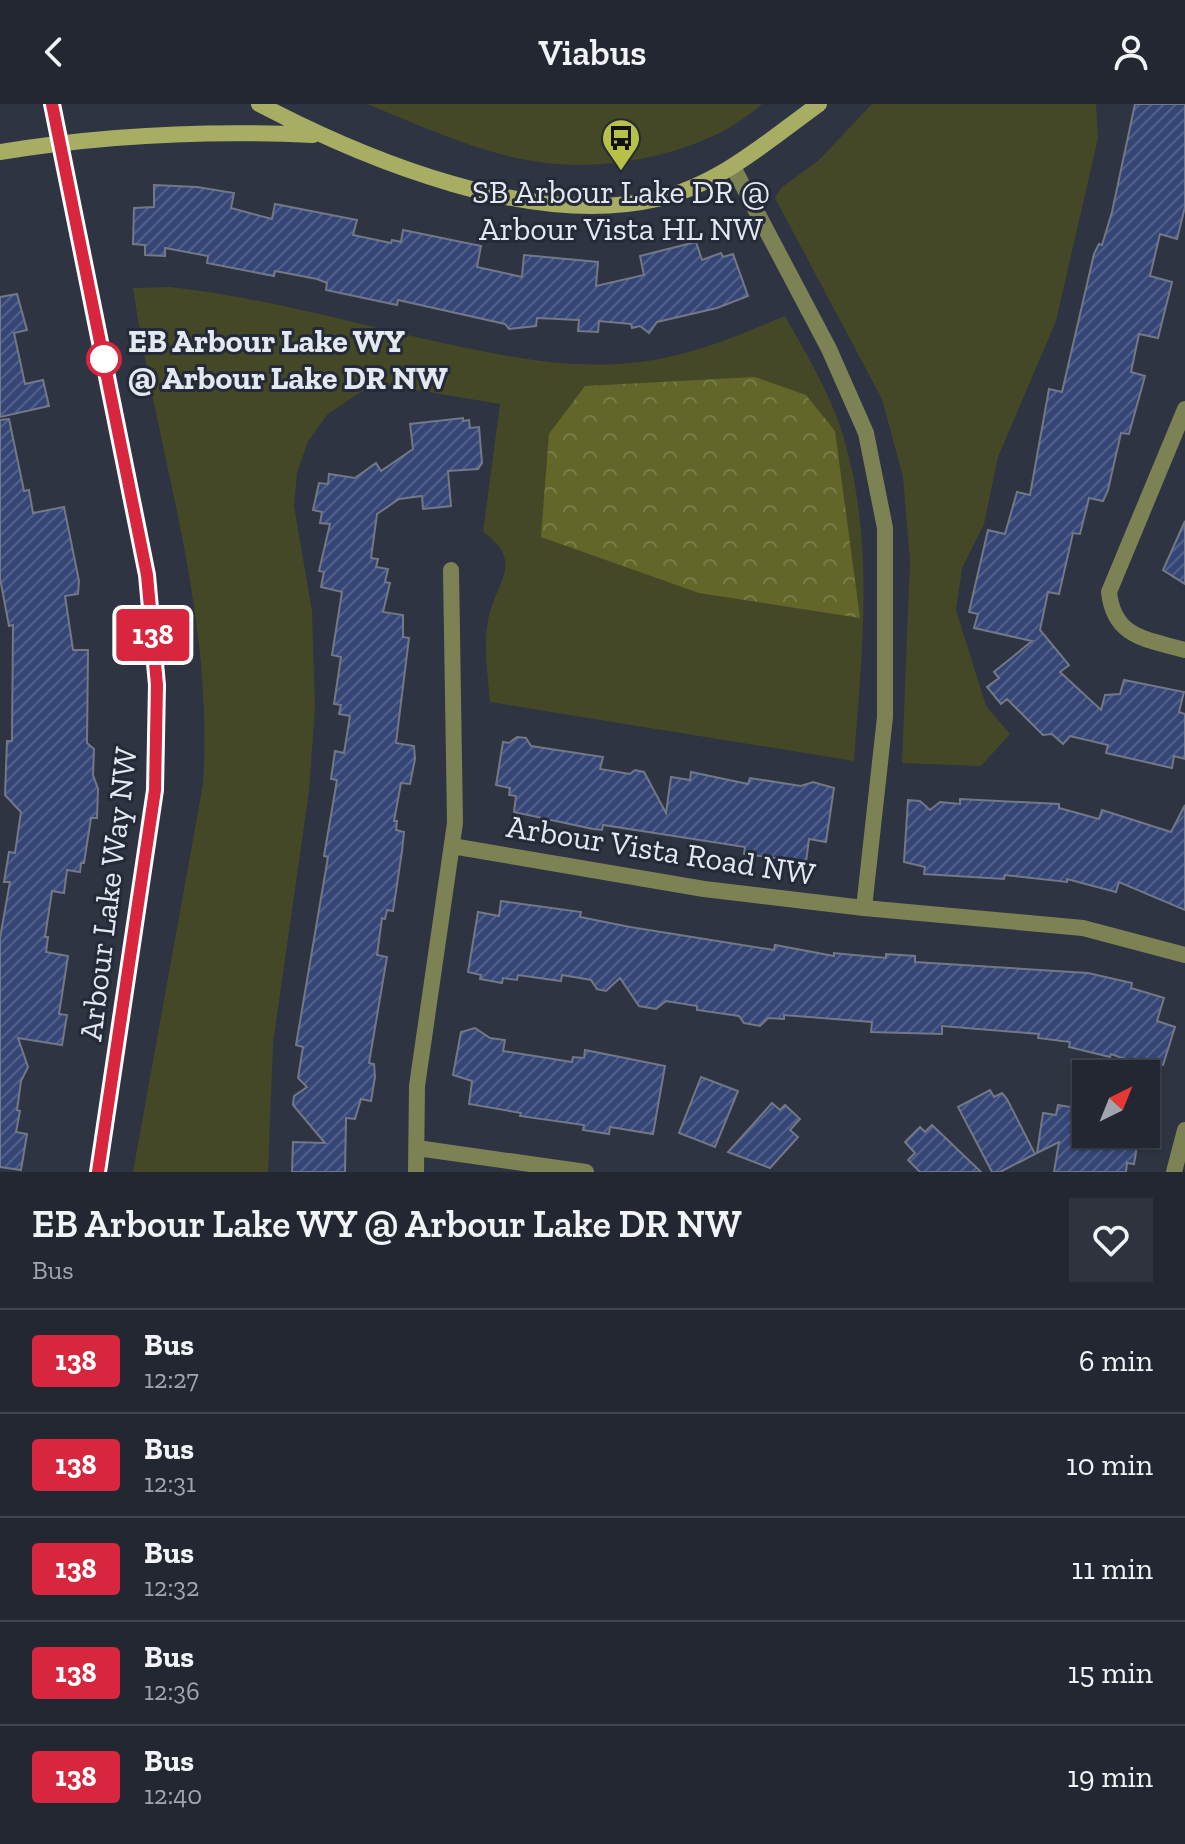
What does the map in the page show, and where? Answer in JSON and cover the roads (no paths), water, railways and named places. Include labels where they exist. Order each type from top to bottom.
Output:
[{"type":"street","name":"Arbour Lake Way NW","points":[[52,104],[147,575],[157,685],[155,790],[98,1172]]},
{"type":"street","points":[[259,104],[318,135],[415,172],[495,195],[590,206],[657,199],[733,167],[819,104]]},
{"type":"street","points":[[0,152],[60,142],[235,131],[318,135]]},
{"type":"street","points":[[733,167],[829,349],[866,433],[885,528],[885,717],[864,908]]},
{"type":"street","points":[[1185,409],[1109,592],[1111,610],[1119,626],[1142,638],[1185,650]]},
{"type":"street","points":[[416,1172],[417,1086],[455,823],[455,669],[451,570]]},
{"type":"street","name":"Arbour Vista Road NW","points":[[452,846],[704,889],[864,908],[1083,928],[1185,955]]},
{"type":"street","points":[[1174,1172],[1185,1130]]},
{"type":"street","points":[[417,1148],[586,1172]]},
{"type":"place","name":"SB Arbour Lake DR @ Arbour Vista HL NW","points":[[621,172]]},
{"type":"place","name":"EB Arbour Lake WY @ Arbour Lake DR NW","points":[[104,359]]}]
